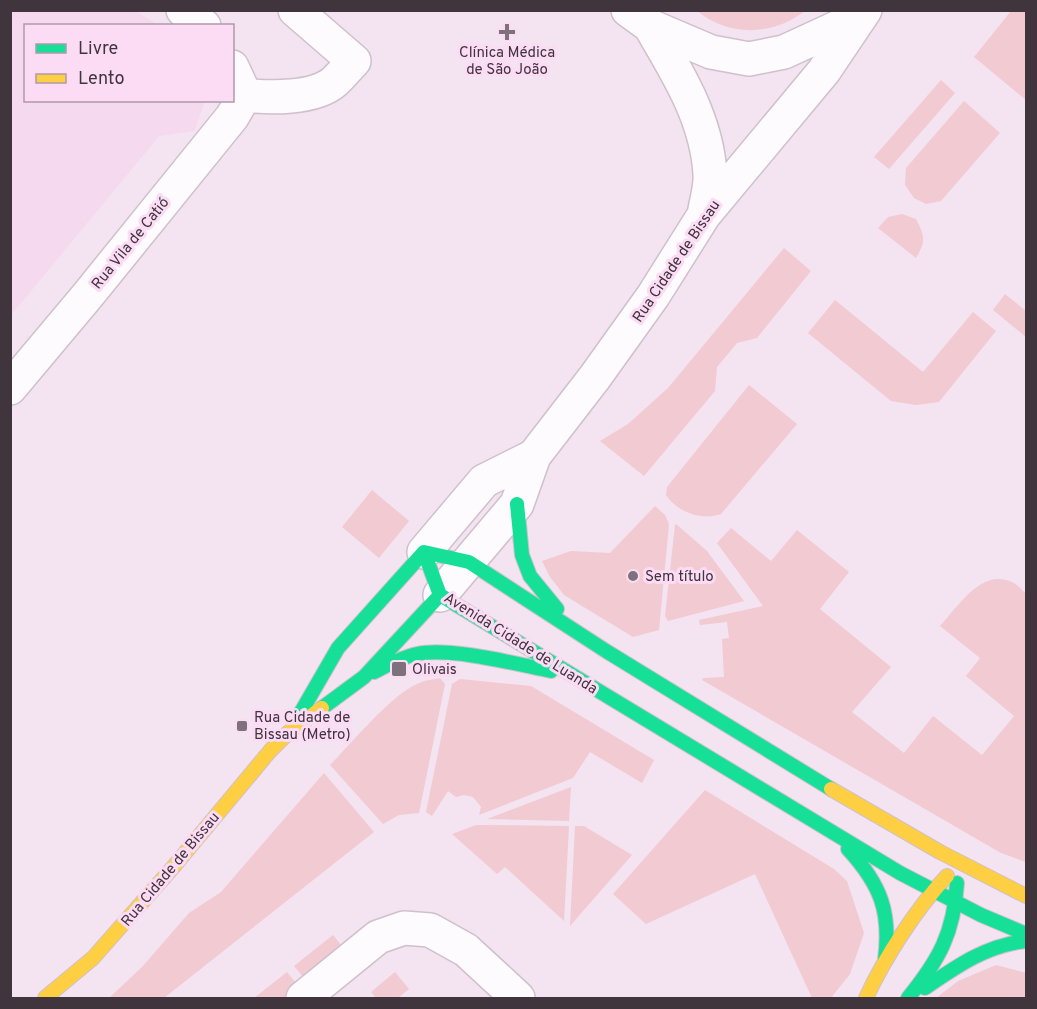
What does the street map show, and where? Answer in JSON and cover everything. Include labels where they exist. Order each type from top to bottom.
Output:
[{"type":"main road","points":[[517,504],[522,555],[530,576],[578,633]]},
{"type":"main road","points":[[424,552],[469,562],[578,633],[797,768],[958,863],[1026,896]]},
{"type":"main road","name":"Avenida Cidade de Luanda","points":[[424,552],[440,595],[829,831],[933,891],[1026,934]]},
{"type":"main road","name":"Rua Cidade de Bissau","points":[[289,732],[339,648],[424,552]]},
{"type":"main road","name":"Rua Cidade de Bissau","points":[[45,999],[93,958],[175,865],[263,759],[289,732],[364,677],[440,595]]},
{"type":"main road","points":[[364,677],[395,661],[420,653],[465,657],[574,676]]},
{"type":"main road","points":[[829,831],[868,874],[878,892],[885,911],[888,932],[885,960]]},
{"type":"main road","points":[[866,999],[874,978],[885,960],[933,891],[958,863]]},
{"type":"main road","points":[[908,999],[941,953],[948,935],[956,903],[958,863]]},
{"type":"main road","points":[[908,999],[983,952],[1002,944],[1026,941]]},
{"type":"street","points":[[183,10],[201,24]]},
{"type":"street","name":"Rua Vila de Catió","points":[[234,97],[239,81],[271,98],[318,91],[333,84],[354,61],[295,10]]},
{"type":"street","points":[[639,18],[711,52],[749,59],[784,52],[863,13]]},
{"type":"street","name":"Rua Cidade de Bissau","points":[[440,595],[517,504],[534,456],[596,378],[653,296],[704,214],[824,71],[863,13]]},
{"type":"street","points":[[639,18],[687,89],[706,143],[710,176],[704,214]]},
{"type":"street","name":"Rua Vila de Catió","points":[[10,387],[88,295],[225,125],[232,102]]},
{"type":"street","name":"Rua Cidade de Bissau","points":[[424,552],[484,481],[534,456]]},
{"type":"street","points":[[303,999],[378,937],[404,928],[430,930],[466,950],[518,999]]},
{"type":"shaded area","points":[[11,10],[136,11],[156,24],[24,24],[24,102],[205,102],[194,131],[159,136],[11,315]]},
{"type":"shaded area","points":[[697,11],[805,11],[779,25],[751,30],[723,25]]},
{"type":"shaded area","points":[[1011,11],[1026,11],[1026,100],[974,57]]},
{"type":"shaded area","points":[[941,80],[955,93],[889,169],[874,157]]},
{"type":"shaded area","points":[[964,101],[1000,133],[941,201],[926,204],[914,198],[905,185],[906,168]]},
{"type":"shaded area","points":[[902,214],[916,219],[921,230],[923,243],[916,258],[878,228],[888,217]]},
{"type":"shaded area","points":[[784,248],[811,271],[757,338],[737,343],[717,367],[715,391],[644,476],[600,441],[628,424],[668,388]]},
{"type":"shaded area","points":[[1005,294],[1026,311],[1026,337],[993,310]]},
{"type":"shaded area","points":[[835,300],[923,372],[973,312],[996,331],[939,402],[916,405],[891,401],[808,333]]},
{"type":"shaded area","points":[[749,385],[797,424],[721,514],[698,516],[690,514],[671,501],[666,495],[667,487]]},
{"type":"shaded area","points":[[372,490],[409,521],[379,558],[342,527]]},
{"type":"shaded area","points":[[655,506],[665,515],[669,524],[659,630],[633,637],[564,595],[550,577],[542,561],[571,551],[610,553]]},
{"type":"shaded area","points":[[676,524],[707,551],[744,601],[668,621],[665,616]]},
{"type":"shaded area","points":[[731,528],[771,561],[797,530],[849,572],[820,609],[891,667],[852,712],[904,753],[933,716],[982,755],[1014,716],[966,676],[980,658],[940,626],[971,592],[990,580],[1001,579],[1012,582],[1026,594],[1026,862],[1001,853],[702,680],[703,678],[724,677],[722,639],[729,638],[727,622],[700,625],[699,620],[763,606],[717,543]]},
{"type":"shaded area","points":[[440,678],[445,684],[419,813],[399,815],[383,824],[330,765],[395,698],[420,683]]},
{"type":"shaded area","points":[[460,679],[531,686],[654,760],[642,783],[590,752],[573,778],[479,815],[481,807],[473,797],[464,795],[456,797],[448,791],[432,816],[426,812],[452,684]]},
{"type":"shaded area","points":[[324,773],[374,832],[164,998],[109,998],[142,967],[189,913],[221,892]]},
{"type":"shaded area","points":[[571,787],[569,821],[487,819]]},
{"type":"shaded area","points":[[705,790],[834,869],[847,881],[864,933],[850,974],[831,998],[812,998],[755,874],[646,924],[613,894]]},
{"type":"shaded area","points":[[476,825],[569,826],[564,921],[505,867],[497,874],[452,834]]},
{"type":"shaded area","points":[[575,826],[584,826],[632,855],[570,926]]},
{"type":"shaded area","points":[[333,935],[346,951],[307,982],[294,966]]},
{"type":"shaded area","points":[[996,965],[1026,973],[1026,998],[936,998],[958,981]]},
{"type":"shaded area","points":[[287,972],[300,988],[287,998],[254,998]]},
{"type":"shaded area","points":[[395,972],[409,989],[398,998],[376,998],[371,992]]},
{"type":"traffic: fast","points":[[517,504],[522,555],[530,576],[557,609]]},
{"type":"traffic: fast","points":[[424,552],[440,595],[900,873],[981,915],[1026,934]]},
{"type":"traffic: fast","points":[[424,552],[469,562],[606,651],[831,789]]},
{"type":"traffic: fast","points":[[297,719],[338,648],[424,552]]},
{"type":"traffic: fast","points":[[322,708],[364,677],[440,595]]},
{"type":"traffic: fast","points":[[374,672],[406,657],[431,652],[484,657],[551,671]]},
{"type":"traffic: fast","points":[[848,849],[869,875],[881,900],[886,927],[885,960]]},
{"type":"traffic: fast","points":[[908,998],[928,971],[943,945],[952,917],[957,883]]},
{"type":"traffic: fast","points":[[925,988],[985,952],[1026,941]]},
{"type":"traffic: slow","points":[[45,998],[93,958],[175,865],[270,751],[289,732],[322,708]]},
{"type":"traffic: slow","points":[[831,789],[940,852],[1026,896]]},
{"type":"traffic: slow","points":[[866,998],[902,934],[947,876]]},
{"type":"place","name":"Clínica Médica de São João","points":[[507,32]]},
{"type":"place","name":"Sem título","points":[[633,576]]},
{"type":"place","name":"Olivais","points":[[399,669]]},
{"type":"place","name":"Rua Cidade de Bissau (Metro)","points":[[242,726]]}]
